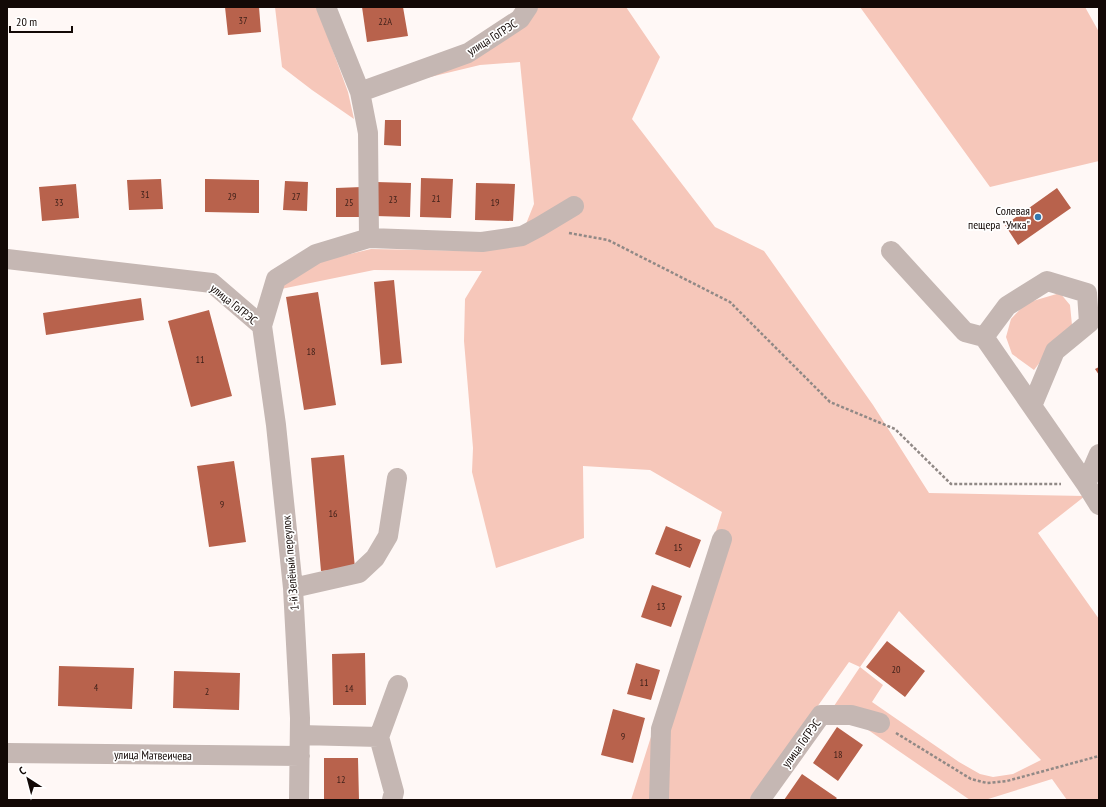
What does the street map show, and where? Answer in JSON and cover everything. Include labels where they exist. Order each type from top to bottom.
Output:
[{"type":"street","points":[[326,7],[360,92],[368,133],[370,238]]},
{"type":"street","name":"улица ГоГРЭС","points":[[360,92],[468,53],[520,19],[528,7]]},
{"type":"street","name":"улица ГоГРЭС","points":[[7,259],[212,283],[262,326],[276,279],[316,254],[370,238],[482,242],[522,236],[574,206]]},
{"type":"street","points":[[891,251],[965,332],[984,337],[1099,505]]},
{"type":"street","points":[[984,337],[1007,306],[1046,281],[1087,293],[1089,323],[1055,351],[1032,406]]},
{"type":"street","name":"1-й Зелёный переулок","points":[[262,326],[276,425],[293,588],[300,718],[299,800]]},
{"type":"street","points":[[1086,484],[1099,454]]},
{"type":"street","points":[[293,588],[359,573],[375,558],[388,536],[397,478]]},
{"type":"street","points":[[659,800],[661,729],[722,539]]},
{"type":"street","points":[[392,800],[394,792],[380,737],[398,685]]},
{"type":"street","name":"улица ГоГРЭС","points":[[760,800],[821,716],[851,715],[880,724]]},
{"type":"street","points":[[300,735],[380,737]]},
{"type":"street","name":"улица Матвеичева","points":[[7,753],[300,756]]},
{"type":"path","points":[[539,227],[608,240],[730,302],[830,402],[895,429],[951,484],[1086,484]]},
{"type":"path","points":[[880,724],[972,779],[987,783],[1006,782],[1099,756]]},
{"type":"shaded area","points":[[275,7],[317,7],[348,92],[354,119],[282,67]]},
{"type":"shaded area","points":[[538,7],[626,7],[660,57],[632,119],[715,227],[764,251],[873,405],[929,493],[1085,496],[1038,533],[1099,619],[1099,800],[1067,800],[1052,779],[985,800],[970,800],[858,723],[835,722],[820,727],[860,667],[849,662],[751,800],[631,800],[722,512],[650,470],[583,466],[584,538],[496,568],[472,472],[473,448],[464,341],[465,299],[482,271],[374,270],[281,289],[284,284],[321,261],[371,249],[479,251],[524,229],[534,204],[520,62],[480,65],[422,79],[525,25]],"holes":[[[899,611],[1041,760],[1013,774],[993,777],[980,774],[959,762],[872,702],[883,685],[860,667]]]},
{"type":"shaded area","points":[[860,7],[1085,7],[1099,32],[1099,161],[990,187]]},
{"type":"shaded area","points":[[1060,293],[1070,305],[1072,325],[1050,349],[1034,370],[1012,354],[1006,337],[1011,319],[1026,303]]},
{"type":"building","points":[[225,7],[259,7],[261,32],[228,35]]},
{"type":"building","points":[[362,7],[403,7],[408,36],[367,42]]},
{"type":"building","points":[[385,120],[401,120],[401,146],[384,145]]},
{"type":"building","points":[[421,178],[453,179],[451,218],[420,217]]},
{"type":"building","points":[[161,179],[163,209],[129,210],[127,180]]},
{"type":"building","points":[[205,179],[259,180],[259,213],[205,212]]},
{"type":"building","points":[[285,181],[308,182],[307,211],[283,210]]},
{"type":"building","points":[[376,182],[411,183],[410,217],[375,216]]},
{"type":"building","points":[[476,183],[515,184],[513,221],[475,220]]},
{"type":"building","points":[[76,184],[79,218],[42,221],[39,187]]},
{"type":"building","points":[[362,187],[362,217],[336,217],[336,188]]},
{"type":"building","name":"Солевая пещера \"Умка\"","points":[[1057,188],[1071,208],[1018,245],[1005,225]]},
{"type":"building","points":[[394,280],[402,363],[381,365],[374,282]]},
{"type":"building","points":[[318,292],[336,405],[304,410],[286,297]]},
{"type":"building","points":[[141,298],[144,320],[46,335],[43,313]]},
{"type":"building","points":[[209,310],[232,396],[191,407],[168,321]]},
{"type":"building","points":[[1099,367],[1099,375],[1095,369]]},
{"type":"building","points":[[344,455],[355,568],[321,571],[311,458]]},
{"type":"building","points":[[234,461],[246,542],[209,547],[197,466]]},
{"type":"building","points":[[666,526],[701,540],[690,568],[655,554]]},
{"type":"building","points":[[652,585],[682,596],[671,627],[641,617]]},
{"type":"building","points":[[887,641],[925,671],[905,697],[866,667]]},
{"type":"building","points":[[365,653],[366,705],[333,705],[332,654]]},
{"type":"building","points":[[636,663],[660,670],[651,700],[627,694]]},
{"type":"building","points":[[59,666],[134,668],[132,709],[58,706]]},
{"type":"building","points":[[174,671],[240,673],[239,710],[173,708]]},
{"type":"building","points":[[613,709],[645,718],[633,763],[601,755]]},
{"type":"building","points":[[837,727],[863,745],[838,781],[813,763]]},
{"type":"building","points":[[324,758],[358,758],[359,800],[324,800]]},
{"type":"building","points":[[802,774],[837,798],[835,800],[784,800]]},
{"type":"place","name":"Солевая пещера \"Умка\"","points":[[1038,217]]}]
